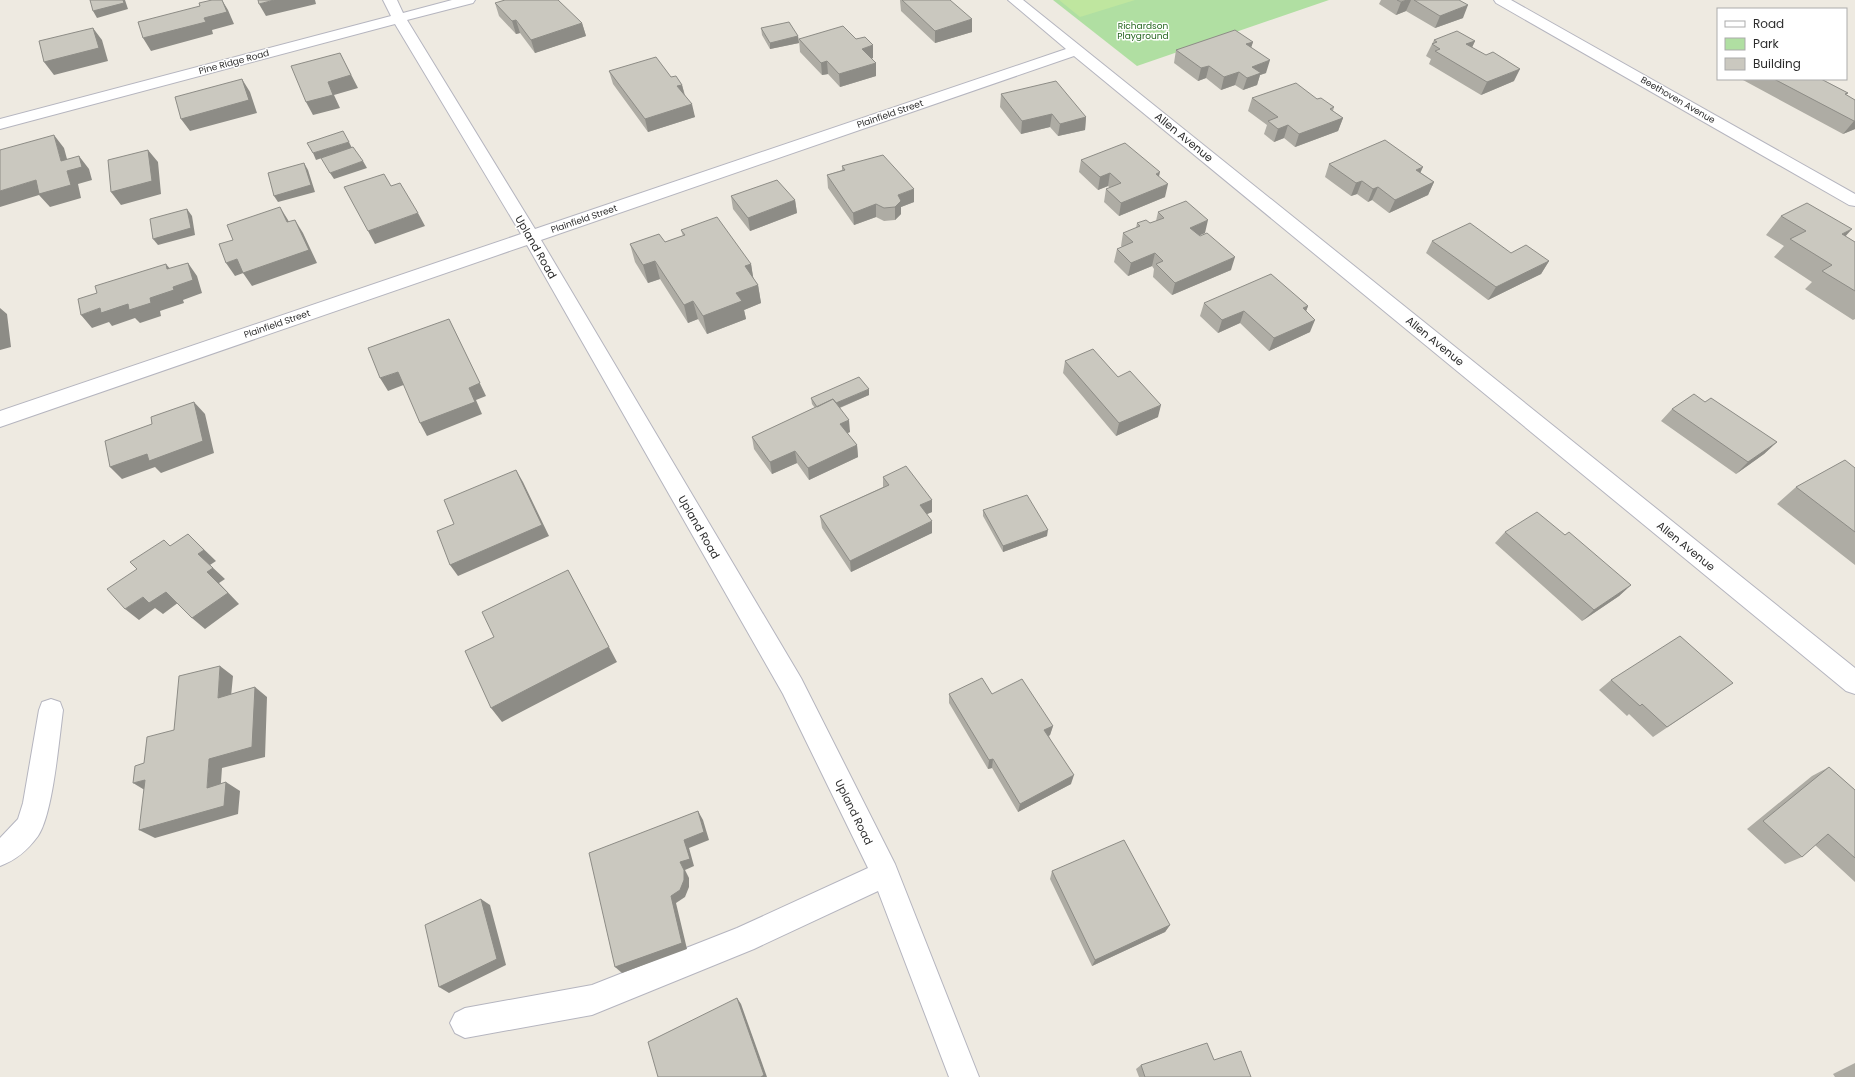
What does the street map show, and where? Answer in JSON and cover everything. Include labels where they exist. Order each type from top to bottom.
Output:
[{"type":"street","name":"Pine Ridge Road","points":[[0,124],[395,9],[468,0]]},
{"type":"street","name":"Allen Avenue","points":[[1015,0],[1855,683]]},
{"type":"street","name":"Beethoven Avenue","points":[[1501,0],[1855,201]]},
{"type":"street","name":"Upland Road","points":[[395,9],[531,237],[792,686],[885,874],[964,1077]]},
{"type":"street","name":"Plainfield Street","points":[[0,419],[1076,50]]},
{"type":"street","points":[[0,853],[12,846],[29,826],[36,803],[51,710]]},
{"type":"street","points":[[465,1023],[592,1000],[744,939],[885,874]]},
{"type":"green space","name":"Richardson Playground","points":[[1053,0],[1329,0],[1137,66]]},
{"type":"green space","points":[[1059,0],[1135,0],[1080,17]]},
{"type":"building","points":[[90,0],[123,0],[124,3],[93,11]]},
{"type":"building","points":[[212,0],[222,0],[227,12],[204,18],[206,22],[143,38],[138,22],[200,6],[199,3]]},
{"type":"building","points":[[258,0],[274,0],[259,4]]},
{"type":"building","points":[[505,0],[558,0],[582,23],[531,40],[516,20],[512,21],[495,3]]},
{"type":"building","points":[[902,0],[950,0],[972,19],[935,31]]},
{"type":"building","points":[[1414,0],[1459,0],[1468,5],[1440,16]]},
{"type":"building","points":[[789,22],[798,36],[770,43],[761,28]]},
{"type":"building","points":[[843,26],[856,39],[865,37],[873,45],[862,49],[876,63],[839,74],[827,61],[821,63],[799,39]]},
{"type":"building","points":[[93,28],[99,48],[44,62],[39,41]]},
{"type":"building","points":[[1235,30],[1253,42],[1246,44],[1270,60],[1252,67],[1261,73],[1247,78],[1239,72],[1224,77],[1209,66],[1201,68],[1176,50]]},
{"type":"building","points":[[1457,31],[1475,41],[1466,44],[1486,55],[1493,52],[1520,69],[1487,82],[1435,51],[1440,49],[1432,44],[1437,42],[1434,40]]},
{"type":"building","points":[[340,53],[351,75],[328,82],[333,95],[306,102],[291,66]]},
{"type":"building","points":[[656,57],[671,77],[676,76],[682,85],[677,86],[692,104],[645,119],[609,71]]},
{"type":"building","points":[[242,79],[249,100],[181,119],[175,97]]},
{"type":"building","points":[[1776,80],[1823,80],[1848,93],[1845,94],[1855,100],[1854,121]]},
{"type":"building","points":[[1056,81],[1086,117],[1060,124],[1052,114],[1022,121],[1001,94]]},
{"type":"building","points":[[1296,83],[1317,99],[1321,98],[1334,107],[1330,109],[1343,118],[1299,134],[1288,125],[1278,129],[1268,121],[1278,117],[1252,98]]},
{"type":"building","points":[[343,131],[349,142],[313,153],[307,143]]},
{"type":"building","points":[[54,135],[61,161],[79,156],[82,167],[67,171],[71,185],[39,194],[36,180],[0,191],[0,150]]},
{"type":"building","points":[[1385,140],[1423,167],[1416,170],[1434,182],[1395,200],[1378,187],[1373,189],[1362,181],[1356,183],[1329,164]]},
{"type":"building","points":[[1125,143],[1160,172],[1156,174],[1168,184],[1121,203],[1106,189],[1121,183],[1110,173],[1100,177],[1081,160]]},
{"type":"building","points":[[353,147],[363,161],[330,173],[321,158]]},
{"type":"building","points":[[148,150],[152,181],[111,192],[108,160]]},
{"type":"building","points":[[883,155],[914,189],[898,195],[901,201],[895,207],[884,208],[876,204],[853,213],[827,175],[845,170],[842,166]]},
{"type":"building","points":[[304,163],[311,185],[274,196],[268,173]]},
{"type":"building","points":[[384,174],[391,186],[400,183],[418,213],[368,231],[344,187]]},
{"type":"building","points":[[777,180],[795,200],[748,218],[731,196]]},
{"type":"building","points":[[1186,201],[1208,220],[1190,228],[1200,236],[1207,233],[1235,257],[1175,283],[1156,264],[1163,261],[1155,253],[1131,263],[1117,249],[1133,242],[1123,233],[1140,226],[1137,223],[1146,220],[1150,223],[1164,218],[1158,212]]},
{"type":"building","points":[[1807,203],[1852,229],[1842,234],[1855,242],[1855,291],[1822,271],[1832,265],[1790,239],[1806,231],[1781,216]]},
{"type":"building","points":[[280,207],[287,222],[295,220],[309,250],[243,273],[237,259],[226,263],[219,244],[233,240],[227,225]]},
{"type":"building","points":[[187,209],[191,228],[153,239],[150,219]]},
{"type":"building","points":[[717,217],[751,264],[745,266],[758,285],[736,293],[742,301],[703,316],[693,301],[684,305],[655,261],[643,265],[630,244],[659,234],[665,242],[685,235],[681,230]]},
{"type":"building","points":[[1470,223],[1511,253],[1526,245],[1549,261],[1496,287],[1432,241]]},
{"type":"building","points":[[188,263],[193,280],[173,287],[174,290],[150,298],[151,303],[129,310],[128,304],[101,313],[100,308],[81,315],[78,299],[97,293],[95,286],[166,264],[167,269]]},
{"type":"building","points":[[1271,274],[1308,306],[1303,308],[1315,320],[1274,338],[1244,311],[1222,320],[1204,303]]},
{"type":"building","points":[[449,319],[480,383],[469,388],[475,402],[420,423],[398,372],[380,378],[368,348]]},
{"type":"building","points":[[1093,349],[1118,377],[1130,371],[1161,405],[1119,423],[1065,361]]},
{"type":"building","points":[[859,377],[869,389],[836,403],[833,399],[817,407],[811,398]]},
{"type":"building","points":[[1694,394],[1705,402],[1711,398],[1777,442],[1748,462],[1672,409]]},
{"type":"building","points":[[833,399],[849,420],[840,424],[857,445],[808,468],[795,451],[770,462],[752,437]]},
{"type":"building","points":[[194,402],[203,441],[149,461],[147,454],[110,467],[105,441],[152,424],[151,417]]},
{"type":"building","points":[[1845,460],[1855,468],[1855,532],[1796,487]]},
{"type":"building","points":[[906,466],[932,500],[920,505],[932,521],[850,561],[820,516],[889,485],[883,477]]},
{"type":"building","points":[[516,470],[542,525],[450,565],[437,531],[454,524],[444,500]]},
{"type":"building","points":[[1027,495],[1048,530],[1003,546],[983,510]]},
{"type":"building","points":[[1537,512],[1565,535],[1569,532],[1631,585],[1594,610],[1505,532]]},
{"type":"building","points":[[188,534],[204,550],[198,554],[213,568],[207,572],[228,593],[192,618],[166,592],[149,603],[143,597],[125,609],[107,589],[137,569],[130,562],[164,540],[170,546]]},
{"type":"building","points":[[568,570],[609,647],[491,708],[465,651],[494,637],[482,612]]},
{"type":"building","points":[[1680,636],[1733,683],[1667,727],[1642,704],[1640,706],[1611,680]]},
{"type":"building","points":[[220,666],[218,698],[255,687],[252,747],[209,759],[207,788],[226,782],[224,806],[139,830],[145,780],[133,783],[135,766],[144,763],[147,737],[174,730],[179,676]]},
{"type":"building","points":[[982,678],[992,694],[1022,679],[1053,726],[1044,730],[1074,775],[1020,804],[993,759],[989,760],[949,694]]},
{"type":"building","points":[[1829,767],[1855,790],[1855,858],[1828,834],[1802,857],[1763,821]]},
{"type":"building","points":[[698,811],[704,832],[684,840],[690,859],[680,862],[684,870],[684,880],[680,890],[671,896],[682,943],[615,967],[589,853]]},
{"type":"building","points":[[1124,840],[1170,925],[1095,960],[1052,871]]},
{"type":"building","points":[[481,899],[497,959],[439,987],[425,925]]},
{"type":"building","points":[[737,998],[764,1075],[761,1077],[658,1077],[648,1042]]},
{"type":"building","points":[[1207,1043],[1214,1060],[1241,1051],[1251,1077],[1145,1077],[1141,1065]]}]
